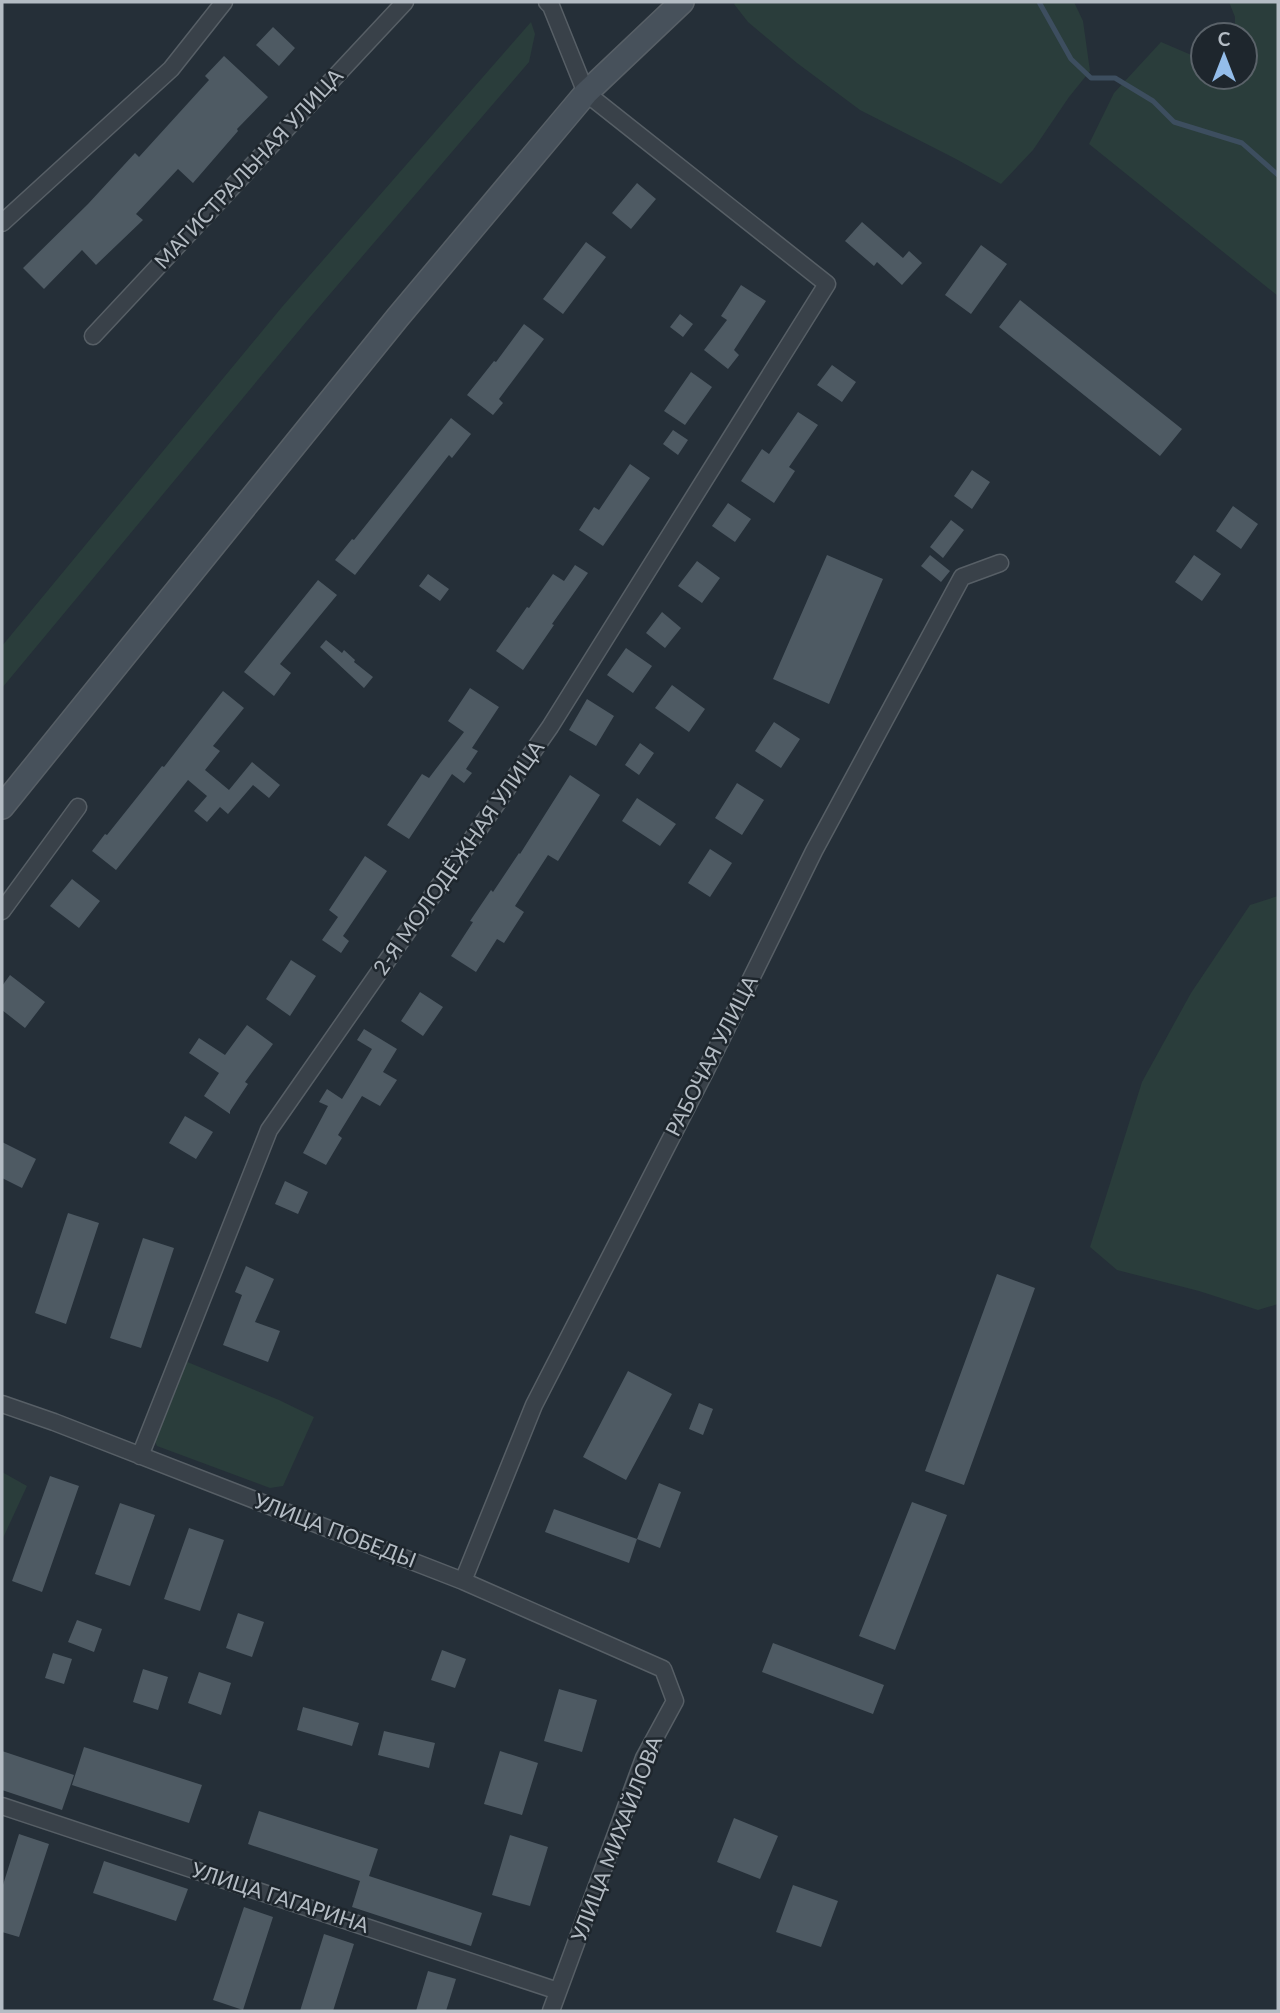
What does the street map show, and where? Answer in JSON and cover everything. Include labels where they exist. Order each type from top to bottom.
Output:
[{"type":"main road","points":[[2,807],[390,328],[586,93],[682,2]]},
{"type":"street","points":[[2,223],[171,69],[225,2]]},
{"type":"street","name":"МАГИСТРАЛЬНАЯ УЛИЦА","points":[[93,336],[405,2]]},
{"type":"street","points":[[547,2],[551,6],[586,93]]},
{"type":"street","name":"2-Я МОЛОДЁЖНАЯ УЛИЦА","points":[[140,1456],[269,1130],[550,727],[827,284],[586,93]]},
{"type":"street","name":"РАБОЧАЯ УЛИЦА","points":[[463,1581],[534,1405],[706,1070],[814,851],[962,577],[1000,563]]},
{"type":"street","points":[[2,911],[78,807]]},
{"type":"street","name":"УЛИЦА ПОБЕДЫ","points":[[2,1404],[463,1581],[663,1670]]},
{"type":"street","name":"УЛИЦА МИХАЙЛОВА","points":[[551,2011],[644,1758],[675,1701],[663,1670]]},
{"type":"street","name":"УЛИЦА ГАГАРИНА","points":[[2,1806],[558,1991]]},
{"type":"green space","points":[[1074,2],[1083,21],[1090,71],[1033,150],[1001,184],[860,110],[748,22],[734,4]]},
{"type":"green space","points":[[1229,2],[1278,2],[1278,296],[1089,144],[1114,93],[1161,42],[1189,54],[1189,91],[1259,91],[1259,21],[1235,21]]},
{"type":"green space","points":[[531,22],[535,34],[529,62],[306,322],[2,688],[2,646],[282,307]]},
{"type":"green space","points":[[1278,896],[1278,1304],[1258,1310],[1199,1291],[1117,1270],[1090,1247],[1142,1082],[1191,993],[1250,905]]},
{"type":"green space","points":[[185,1361],[314,1417],[283,1486],[270,1488],[157,1446],[153,1438]]},
{"type":"green space","points":[[2,1472],[27,1486],[3,1538],[2,1537]]},
{"type":"building","points":[[273,27],[295,48],[279,66],[256,45]]},
{"type":"building","points":[[224,56],[268,97],[237,129],[193,183],[178,169],[136,214],[143,220],[96,265],[82,250],[44,289],[23,268],[135,153],[139,157],[209,80],[205,76]]},
{"type":"building","points":[[637,183],[656,199],[631,229],[612,213]]},
{"type":"building","points":[[862,222],[903,258],[909,251],[922,263],[902,285],[877,262],[874,266],[845,241]]},
{"type":"building","points":[[586,242],[606,257],[563,314],[543,299]]},
{"type":"building","points":[[981,245],[1007,264],[971,314],[945,295]]},
{"type":"building","points":[[741,285],[766,301],[734,350],[739,355],[728,369],[704,350],[727,320],[721,316]]},
{"type":"building","points":[[1020,300],[1182,429],[1160,456],[999,327]]},
{"type":"building","points":[[680,314],[693,324],[683,337],[670,327]]},
{"type":"building","points":[[524,324],[544,339],[499,399],[503,403],[493,415],[467,395]]},
{"type":"building","points":[[832,365],[856,382],[842,402],[817,385]]},
{"type":"building","points":[[691,372],[712,387],[685,425],[664,411]]},
{"type":"building","points":[[798,412],[818,425],[789,467],[795,471],[774,503],[741,481],[762,449],[769,454]]},
{"type":"building","points":[[451,418],[471,434],[452,458],[449,455],[355,575],[335,560]]},
{"type":"building","points":[[673,430],[688,440],[678,455],[663,444]]},
{"type":"building","points":[[630,464],[650,478],[603,546],[579,530],[594,507],[599,510]]},
{"type":"building","points":[[972,470],[990,482],[972,509],[954,496]]},
{"type":"building","points":[[728,503],[751,519],[735,542],[712,526]]},
{"type":"building","points":[[1233,506],[1258,524],[1241,549],[1216,531]]},
{"type":"building","points":[[951,520],[964,530],[943,558],[930,547]]},
{"type":"building","points":[[827,555],[883,579],[829,704],[773,679]]},
{"type":"building","points":[[930,555],[950,571],[941,582],[921,566]]},
{"type":"building","points":[[1194,555],[1221,574],[1202,601],[1175,582]]},
{"type":"building","points":[[697,561],[720,578],[702,603],[678,586]]},
{"type":"building","points":[[575,565],[588,573],[523,670],[496,651],[553,574],[564,581]]},
{"type":"building","points":[[428,574],[449,589],[440,601],[419,586]]},
{"type":"building","points":[[318,580],[337,595],[280,664],[291,673],[274,696],[244,672]]},
{"type":"building","points":[[662,612],[681,628],[665,648],[646,633]]},
{"type":"building","points":[[326,640],[342,653],[344,650],[373,677],[364,688],[320,647]]},
{"type":"building","points":[[626,648],[652,666],[633,693],[607,675]]},
{"type":"building","points":[[672,685],[705,709],[689,732],[655,708]]},
{"type":"building","points":[[470,688],[499,707],[472,748],[478,751],[466,769],[472,773],[464,783],[452,774],[409,839],[387,825],[422,774],[429,778],[464,732],[448,721]]},
{"type":"building","points":[[223,691],[244,708],[213,746],[220,751],[205,770],[229,790],[252,762],[280,785],[269,798],[253,785],[228,814],[220,807],[207,822],[194,811],[207,796],[188,780],[116,870],[92,851],[162,766],[164,767]]},
{"type":"building","points":[[587,699],[614,716],[596,746],[569,730]]},
{"type":"building","points":[[774,722],[800,739],[781,768],[755,751]]},
{"type":"building","points":[[640,743],[654,753],[639,775],[625,765]]},
{"type":"building","points":[[570,775],[600,795],[558,861],[548,855],[515,906],[524,912],[504,943],[497,939],[476,972],[451,956],[473,922],[470,921],[520,854]]},
{"type":"building","points":[[737,783],[764,800],[742,835],[715,818]]},
{"type":"building","points":[[637,798],[676,824],[660,846],[622,821]]},
{"type":"building","points":[[710,849],[732,863],[710,897],[688,883]]},
{"type":"building","points":[[365,856],[387,871],[343,936],[349,941],[341,953],[322,940],[338,917],[329,910]]},
{"type":"building","points":[[72,879],[100,901],[79,928],[50,906]]},
{"type":"building","points":[[291,960],[316,976],[290,1016],[266,999]]},
{"type":"building","points":[[10,975],[45,1002],[25,1028],[2,1010],[2,986]]},
{"type":"building","points":[[420,992],[443,1007],[423,1036],[401,1021]]},
{"type":"building","points":[[247,1025],[273,1044],[245,1082],[248,1084],[230,1114],[204,1096],[219,1073],[189,1053],[199,1038],[225,1055]]},
{"type":"building","points":[[364,1029],[397,1049],[383,1072],[397,1080],[380,1106],[362,1096],[338,1135],[342,1138],[326,1165],[303,1153],[328,1106],[319,1102],[327,1089],[342,1099],[372,1049],[357,1040]]},
{"type":"building","points":[[185,1116],[213,1132],[196,1159],[169,1143]]},
{"type":"building","points":[[2,1142],[36,1159],[22,1188],[2,1178]]},
{"type":"building","points":[[285,1181],[308,1192],[298,1214],[275,1204]]},
{"type":"building","points":[[68,1213],[99,1223],[66,1324],[35,1313]]},
{"type":"building","points":[[143,1238],[174,1248],[141,1348],[110,1338]]},
{"type":"building","points":[[246,1266],[274,1279],[255,1322],[280,1331],[268,1362],[223,1345],[242,1295],[235,1292]]},
{"type":"building","points":[[997,1274],[1035,1288],[964,1485],[925,1471]]},
{"type":"building","points":[[628,1371],[672,1394],[626,1480],[583,1457]]},
{"type":"building","points":[[699,1403],[713,1409],[703,1435],[689,1429]]},
{"type":"building","points":[[50,1476],[79,1486],[42,1592],[12,1581]]},
{"type":"building","points":[[659,1483],[681,1492],[660,1548],[637,1539]]},
{"type":"building","points":[[912,1502],[947,1515],[895,1650],[859,1636]]},
{"type":"building","points":[[120,1503],[155,1515],[130,1586],[95,1574]]},
{"type":"building","points":[[554,1509],[637,1539],[629,1563],[545,1532]]},
{"type":"building","points":[[189,1528],[224,1540],[200,1611],[164,1599]]},
{"type":"building","points":[[238,1613],[264,1622],[252,1657],[226,1648]]},
{"type":"building","points":[[77,1620],[102,1629],[94,1652],[68,1642]]},
{"type":"building","points":[[773,1643],[884,1685],[873,1714],[762,1672]]},
{"type":"building","points":[[442,1650],[466,1659],[455,1688],[431,1680]]},
{"type":"building","points":[[53,1653],[72,1659],[64,1684],[45,1678]]},
{"type":"building","points":[[143,1669],[168,1677],[158,1710],[133,1702]]},
{"type":"building","points":[[199,1672],[231,1683],[221,1715],[188,1703]]},
{"type":"building","points":[[559,1689],[597,1700],[582,1752],[544,1741]]},
{"type":"building","points":[[303,1707],[359,1723],[352,1746],[297,1730]]},
{"type":"building","points":[[384,1731],[435,1743],[429,1768],[378,1755]]},
{"type":"building","points":[[84,1747],[202,1785],[189,1823],[72,1785]]},
{"type":"building","points":[[2,1751],[74,1775],[62,1810],[2,1790]]},
{"type":"building","points":[[500,1751],[538,1763],[522,1815],[484,1804]]},
{"type":"building","points":[[259,1811],[378,1849],[369,1876],[482,1913],[471,1946],[352,1907],[360,1881],[248,1844]]},
{"type":"building","points":[[734,1818],[778,1836],[760,1879],[717,1862]]},
{"type":"building","points":[[19,1834],[49,1844],[19,1937],[2,1932],[2,1888]]},
{"type":"building","points":[[510,1835],[548,1847],[530,1906],[492,1895]]},
{"type":"building","points":[[104,1861],[188,1889],[176,1921],[93,1893]]},
{"type":"building","points":[[793,1885],[838,1901],[821,1947],[776,1932]]},
{"type":"building","points":[[244,1907],[273,1917],[243,2010],[213,2000]]},
{"type":"building","points":[[324,1934],[354,1944],[333,2011],[300,2011]]},
{"type":"building","points":[[428,1971],[456,1979],[446,2011],[416,2011]]},
{"type":"waterway","points":[[1039,2],[1071,59],[1091,78],[1115,78],[1153,101],[1174,122],[1242,143],[1278,175]]}]
